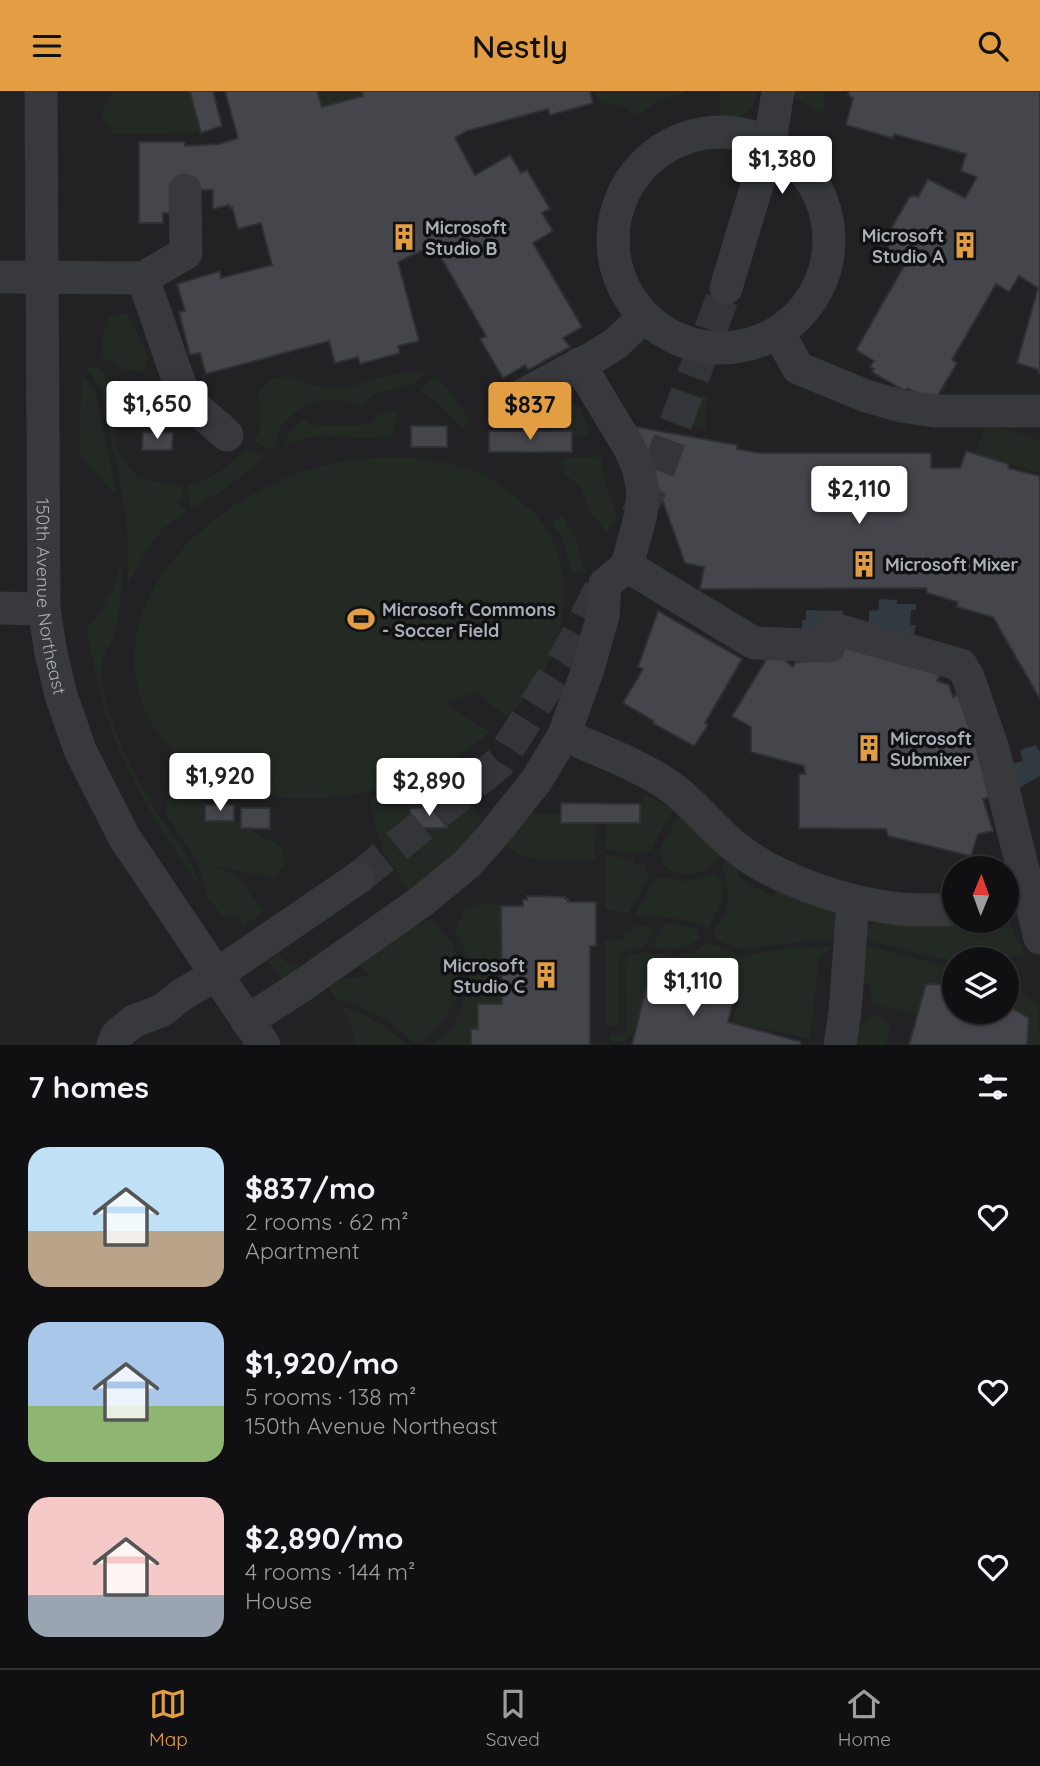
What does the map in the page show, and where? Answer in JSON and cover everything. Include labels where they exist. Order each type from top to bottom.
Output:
[{"type":"street","name":"150th Avenue Northeast","points":[[41,91],[44,609],[51,653],[61,695],[80,751],[124,837],[256,1033]]},
{"type":"street","points":[[726,288],[769,142],[778,91]]},
{"type":"street","points":[[715,131],[743,133],[769,142],[793,159],[812,181],[825,206],[830,235],[827,264],[817,291],[800,314],[778,332],[751,344],[723,349],[694,345],[667,335],[644,317],[627,295],[615,270],[611,242],[614,215],[624,188],[641,165],[662,148],[688,136],[715,131]]},
{"type":"street","points":[[0,277],[144,278],[186,253],[185,190]]},
{"type":"street","points":[[144,278],[188,401],[227,435]]},
{"type":"street","points":[[511,401],[615,344],[644,317]]},
{"type":"street","points":[[778,332],[798,368],[901,406],[934,411],[1040,411]]},
{"type":"street","points":[[256,1033],[303,985],[422,901],[467,864],[536,781],[564,735],[587,672],[603,616],[605,584],[627,566],[641,514],[643,490],[638,467],[579,364]]},
{"type":"street","points":[[627,566],[754,643],[829,646],[834,629],[961,665],[968,677],[993,749],[1026,896],[1040,938]]},
{"type":"street","points":[[0,608],[44,609]]},
{"type":"street","points":[[564,735],[666,783],[733,845],[766,867],[853,902],[902,910],[942,908]]},
{"type":"street","points":[[113,1045],[117,1035],[134,1021],[161,1011],[358,878]]},
{"type":"street","points":[[840,1045],[853,902]]},
{"type":"street","points":[[146,1045],[161,1011]]},
{"type":"shaded area","points":[[0,91],[1040,91],[1040,1045],[0,1045]]},
{"type":"shaded area","points":[[113,91],[193,91],[190,92],[201,133],[113,134],[101,115]]},
{"type":"shaded area","points":[[317,91],[362,91],[363,96],[322,107]]},
{"type":"shaded area","points":[[595,91],[684,93],[661,101],[634,116],[628,109],[598,101]]},
{"type":"shaded area","points":[[715,91],[757,91],[750,110],[740,116],[728,118],[720,117],[720,92]]},
{"type":"shaded area","points":[[793,91],[825,91],[824,112],[792,96]]},
{"type":"shaded area","points":[[127,313],[149,359],[144,371],[120,369],[111,361],[100,357],[110,316]]},
{"type":"shaded area","points":[[86,367],[100,368],[111,382],[116,446],[125,463],[138,477],[183,485],[183,500],[180,501],[181,507],[186,511],[162,529],[128,585],[127,525],[119,477],[101,390]]},
{"type":"shaded area","points":[[81,373],[96,393],[117,496],[80,455]]},
{"type":"shaded area","points":[[397,373],[426,373],[412,384],[373,396],[364,405],[328,400],[303,408],[283,425],[275,449],[254,441],[260,431],[259,391],[270,379],[289,376],[308,384],[342,389]]},
{"type":"shaded area","points":[[436,376],[469,419],[462,429],[438,403],[420,390]]},
{"type":"shaded area","points":[[680,392],[707,397],[706,429],[671,421]]},
{"type":"shaded area","points":[[560,398],[578,406],[589,428],[586,436],[572,437],[572,431],[557,431],[551,416]]},
{"type":"shaded area","points":[[397,409],[396,427],[393,433],[384,437],[317,436],[285,445],[292,429],[306,419],[308,425],[358,426],[372,422],[380,414]]},
{"type":"shaded area","points":[[985,428],[1011,430],[1040,442],[1040,473],[975,454]]},
{"type":"shaded area","points":[[247,448],[265,456],[220,492],[190,508],[189,484],[214,475]]},
{"type":"shaded area","name":"Microsoft Commons - Soccer Field","points":[[401,457],[448,463],[487,477],[532,511],[551,538],[559,558],[564,602],[555,645],[536,685],[507,717],[475,692],[444,704],[490,732],[460,754],[426,772],[361,793],[327,798],[259,794],[227,784],[181,758],[155,729],[145,711],[135,668],[138,628],[153,590],[178,555],[209,524],[245,499],[283,479],[351,460]]},
{"type":"shaded area","points":[[601,457],[604,480],[617,515],[607,532],[589,511],[581,488],[564,473],[563,458]]},
{"type":"shaded area","points":[[563,516],[578,544],[585,571],[572,574],[562,538],[552,523]]},
{"type":"shaded area","points":[[122,561],[116,630],[102,665],[107,703],[133,770],[188,859],[199,886],[131,775],[113,735],[97,682],[87,629],[109,597]]},
{"type":"shaded area","points":[[879,599],[897,600],[897,604],[916,604],[916,610],[911,610],[910,625],[916,625],[912,641],[869,625],[869,611],[879,610]]},
{"type":"shaded area","points":[[806,610],[843,611],[843,625],[826,636],[802,632],[802,620],[806,620]]},
{"type":"shaded area","points":[[1036,745],[1040,753],[1040,776],[1019,788],[1012,764],[1023,761],[1020,750]]},
{"type":"shaded area","points":[[446,769],[461,783],[481,823],[471,833],[476,838],[410,892],[384,853],[370,802],[372,798],[404,788]],"holes":[[[447,807],[447,828],[411,828],[410,808]]]},
{"type":"shaded area","points":[[171,780],[184,783],[205,805],[205,821],[241,821],[241,828],[250,828],[282,847],[285,864],[275,878],[210,865],[240,879],[263,912],[244,926],[237,917],[222,915],[208,899],[198,862],[165,813]]},
{"type":"shaded area","points":[[645,794],[673,810],[650,851],[634,851],[634,854],[605,849],[606,823],[640,823],[640,804]]},
{"type":"shaded area","points":[[681,811],[723,852],[709,867],[691,874],[674,872],[667,868],[659,851]]},
{"type":"shaded area","points":[[525,814],[561,814],[596,823],[595,860],[534,859],[513,850],[503,842]]},
{"type":"shaded area","points":[[605,854],[634,860],[634,865],[645,865],[645,873],[651,873],[628,913],[605,909]]},
{"type":"shaded area","points":[[729,856],[742,870],[738,877],[773,897],[780,887],[835,915],[836,940],[742,949],[714,937],[715,929],[728,906],[722,865]]},
{"type":"shaded area","points":[[714,872],[720,877],[723,891],[719,907],[708,928],[679,919],[634,915],[657,877],[688,881]]},
{"type":"shaded area","points":[[485,903],[501,906],[502,1004],[478,1004],[478,1029],[471,1029],[471,1045],[432,1045],[454,1023],[467,990],[467,956],[455,931],[464,910]]},
{"type":"shaded area","points":[[431,919],[452,942],[460,969],[457,995],[443,1021],[418,1044],[382,1018],[336,999],[324,983],[334,974],[348,979],[371,975],[358,959],[414,921],[418,925]]},
{"type":"shaded area","points":[[885,920],[942,923],[942,933],[1014,933],[1025,955],[1019,955],[1019,947],[942,947],[942,959],[865,940],[866,929],[875,922]]},
{"type":"shaded area","points":[[663,924],[694,928],[698,930],[700,938],[678,949],[653,947]]},
{"type":"shaded area","points":[[634,926],[654,927],[642,948],[619,954],[619,1026],[605,1026],[605,939],[624,940],[624,932],[633,932]]},
{"type":"shaded area","points":[[704,944],[713,944],[741,956],[782,949],[831,947],[819,957],[810,1039],[732,1022],[738,999],[719,993],[722,985],[668,970],[630,1037],[622,1042],[611,1043],[610,1034],[627,1032],[625,958],[642,953],[682,955],[694,952]]},
{"type":"shaded area","points":[[862,944],[942,966],[942,985],[926,984],[917,1015],[873,1004],[868,983],[863,982]]},
{"type":"shaded area","points":[[278,954],[286,962],[304,970],[282,979],[268,960]]},
{"type":"shaded area","points":[[1019,990],[1038,1005],[1040,1045],[1027,1045],[1029,1018],[1019,1012]]},
{"type":"shaded area","points":[[340,1006],[376,1021],[407,1045],[354,1045],[350,1024]]},
{"type":"shaded area","points":[[873,1015],[886,1019],[884,1025],[891,1027],[885,1045],[854,1045],[859,1028]]},
{"type":"building","points":[[213,91],[222,126],[201,133],[190,92]]},
{"type":"building","name":"Microsoft Studio B","points":[[225,91],[317,91],[322,107],[363,96],[362,91],[590,91],[593,103],[550,115],[548,109],[467,131],[455,138],[475,175],[510,155],[521,173],[527,170],[550,209],[542,213],[553,231],[533,243],[582,327],[563,338],[570,347],[528,370],[525,365],[503,378],[480,339],[486,336],[434,245],[398,262],[419,341],[398,346],[400,353],[360,364],[358,357],[335,363],[329,341],[206,374],[200,353],[190,355],[179,312],[185,311],[177,284],[220,271],[221,278],[272,265],[261,223],[238,229],[232,207],[229,205],[213,209],[213,190],[179,190],[179,213],[163,213],[163,223],[139,223],[139,142],[185,142],[185,146],[219,144],[238,138]]},
{"type":"building","name":"Microsoft Studio A","points":[[850,91],[1040,91],[1040,374],[1039,370],[1017,363],[1038,288],[1019,276],[1009,292],[996,284],[952,360],[957,363],[934,402],[907,388],[905,391],[872,372],[874,369],[870,367],[874,361],[856,350],[904,266],[884,254],[895,236],[891,229],[910,196],[918,197],[928,179],[965,198],[977,177],[961,171],[966,154],[894,134],[893,138],[846,125],[853,98],[848,95]]},
{"type":"building","points":[[411,426],[447,426],[447,447],[411,447]]},
{"type":"building","name":"Microsoft Mixer","points":[[636,427],[737,445],[737,449],[759,453],[931,453],[931,468],[960,468],[966,451],[1009,464],[1008,468],[1040,476],[1040,699],[993,617],[957,607],[958,602],[927,593],[926,588],[700,589],[704,567],[685,563]]},
{"type":"building","points":[[489,431],[572,431],[572,452],[489,452]]},
{"type":"building","points":[[143,432],[173,433],[172,450],[142,450]]},
{"type":"building","points":[[658,611],[742,659],[705,723],[708,725],[694,746],[623,703],[643,669],[638,667]]},
{"type":"building","name":"Microsoft Submixer","points":[[839,636],[945,665],[937,681],[949,685],[953,697],[970,688],[998,795],[983,799],[993,831],[978,834],[971,856],[888,836],[886,829],[799,828],[799,774],[805,774],[804,766],[751,752],[751,727],[732,716],[772,650],[793,667],[796,662],[833,659]]},
{"type":"building","points":[[561,803],[640,804],[640,823],[561,823]]},
{"type":"building","points":[[205,805],[234,805],[234,821],[205,821]]},
{"type":"building","points":[[447,807],[447,828],[410,828],[410,808]]},
{"type":"building","points":[[241,808],[270,808],[270,829],[241,828]]},
{"type":"building","name":"Microsoft Studio C","points":[[527,896],[565,897],[568,902],[596,902],[596,946],[590,946],[590,1045],[471,1045],[471,1029],[478,1029],[478,1004],[502,1004],[501,906],[523,906],[523,900],[527,900]]},
{"type":"building","points":[[649,976],[670,982],[675,976],[711,987],[713,993],[734,999],[728,1022],[801,1042],[800,1045],[632,1045]]},
{"type":"building","points":[[926,984],[942,985],[942,1024],[1019,1024],[1019,1012],[1029,1018],[1027,1045],[909,1045]]},
{"type":"tunnel","points":[[637,516],[654,482],[726,288]]},
{"type":"tunnel","points":[[358,878],[499,763],[568,653],[605,580]]},
{"type":"place","name":"Microsoft Studio B","points":[[404,237]]},
{"type":"place","name":"Microsoft Studio A","points":[[965,245]]},
{"type":"place","name":"Microsoft Mixer","points":[[864,564]]},
{"type":"place","name":"Microsoft Commons - Soccer Field","points":[[361,619]]},
{"type":"place","name":"Microsoft Submixer","points":[[869,748]]},
{"type":"place","name":"Microsoft Studio C","points":[[546,975]]}]
